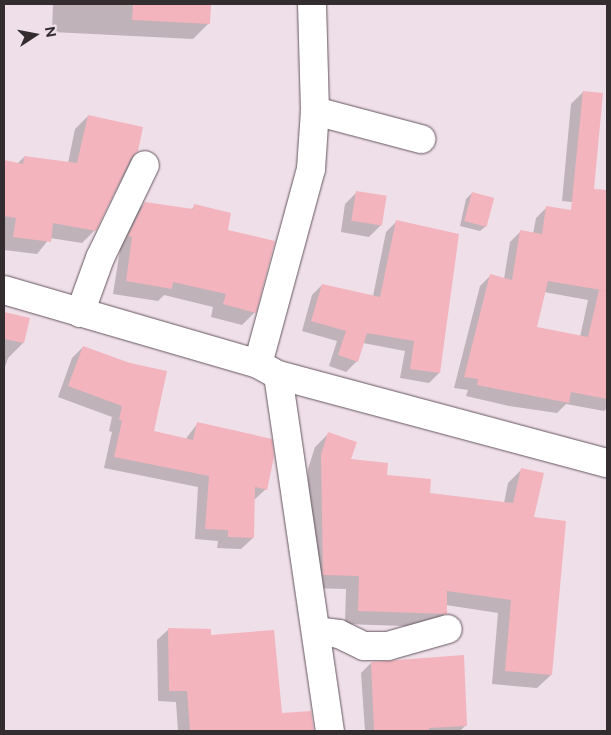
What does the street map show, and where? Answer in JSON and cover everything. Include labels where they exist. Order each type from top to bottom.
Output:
[{"type":"street","points":[[312,4],[315,111],[311,170],[268,370],[316,631],[330,731]]},
{"type":"street","points":[[315,111],[421,139]]},
{"type":"street","points":[[80,313],[100,258],[145,165]]},
{"type":"street","points":[[4,290],[268,370],[607,463]]},
{"type":"street","points":[[316,631],[339,634],[364,646],[388,646],[448,629]]},
{"type":"building","points":[[133,4],[211,4],[210,24],[132,20]]},
{"type":"building","points":[[583,91],[603,93],[594,189],[607,190],[607,291],[607,399],[571,392],[569,403],[477,385],[478,379],[464,377],[490,274],[512,280],[520,230],[542,234],[546,206],[571,210]],"holes":[[[548,281],[607,291],[599,290],[588,337],[537,327]]]},
{"type":"building","points":[[88,115],[143,127],[138,151],[131,158],[96,231],[53,223],[51,242],[13,237],[16,218],[4,216],[4,160],[23,164],[24,156],[77,163]]},
{"type":"building","points":[[356,191],[387,196],[382,225],[351,221]]},
{"type":"building","points":[[472,192],[494,198],[486,227],[464,221]]},
{"type":"building","points":[[145,202],[193,209],[194,204],[231,213],[228,230],[275,241],[256,313],[223,304],[226,294],[173,282],[172,289],[126,281],[132,237],[128,236]]},
{"type":"building","points":[[396,220],[459,234],[440,373],[410,369],[414,341],[367,333],[358,362],[338,355],[346,331],[311,321],[322,284],[380,297]]},
{"type":"building","points":[[4,312],[30,318],[24,343],[4,339]]},
{"type":"building","points":[[83,346],[130,363],[167,371],[154,431],[193,440],[197,422],[272,439],[274,457],[267,490],[255,487],[254,538],[228,537],[228,530],[205,529],[209,476],[114,457],[122,421],[119,420],[122,406],[68,386]]},
{"type":"building","points":[[328,432],[357,442],[351,459],[388,463],[387,475],[431,479],[430,493],[513,503],[521,468],[544,473],[534,517],[566,521],[552,675],[505,671],[511,600],[447,591],[447,614],[358,611],[359,576],[323,575],[321,455]]},
{"type":"building","points":[[168,628],[211,629],[211,635],[274,630],[282,713],[311,711],[314,731],[190,731],[187,691],[169,691]]},
{"type":"building","points":[[464,655],[467,726],[429,728],[429,731],[374,731],[371,662]]}]
